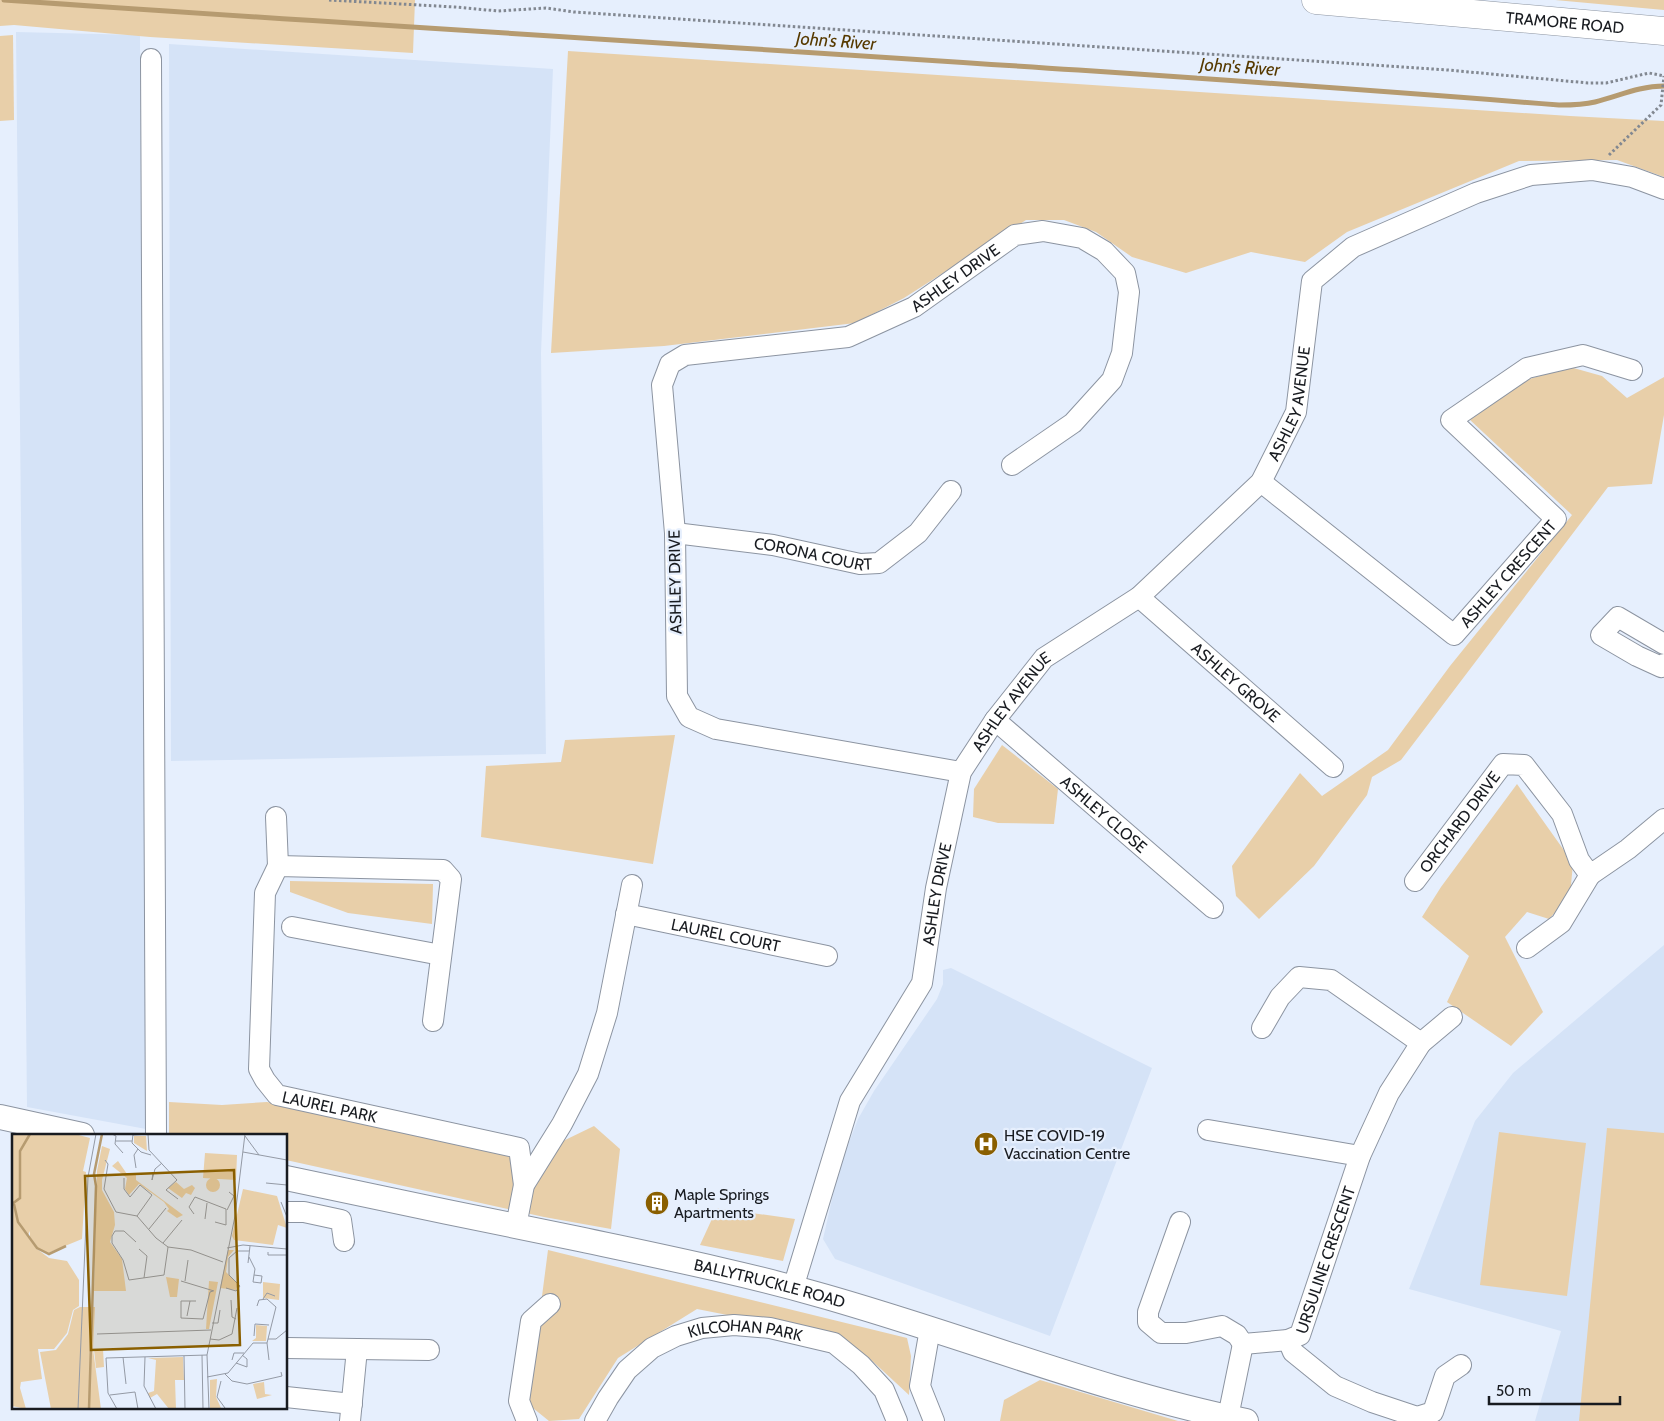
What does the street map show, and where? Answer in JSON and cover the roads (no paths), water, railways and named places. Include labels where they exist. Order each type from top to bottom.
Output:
[{"type":"main road","name":"TRAMORE ROAD","points":[[1316,0],[1664,31]]},
{"type":"street","points":[[151,59],[156,1134]]},
{"type":"street","name":"ASHLEY AVENUE","points":[[961,772],[995,720],[1044,658],[1139,597],[1261,482],[1296,412],[1312,281],[1353,246],[1476,193],[1531,175],[1592,170],[1632,177],[1664,189]]},
{"type":"street","name":"ASHLEY DRIVE","points":[[793,1288],[850,1101],[922,983],[936,888],[961,772],[716,729],[689,716],[677,696],[675,534],[662,385],[670,364],[685,355],[848,337],[914,307],[1015,235],[1043,231],[1082,238],[1104,251],[1125,273],[1129,292],[1122,353],[1112,380],[1073,423],[1012,465]]},
{"type":"street","name":"ASHLEY CRESCENT","points":[[1261,482],[1454,635],[1556,519],[1451,420],[1527,368],[1583,355],[1632,370]]},
{"type":"street","name":"CORONA COURT","points":[[675,534],[773,545],[860,564],[879,563],[918,533],[951,490]]},
{"type":"street","name":"ASHLEY GROVE","points":[[1139,597],[1333,767]]},
{"type":"street","points":[[1664,644],[1618,617],[1601,635],[1637,656],[1661,667],[1664,664]]},
{"type":"street","name":"ASHLEY CLOSE","points":[[995,720],[1213,908]]},
{"type":"street","name":"ORCHARD DRIVE","points":[[1415,881],[1503,764],[1524,765],[1562,814],[1579,860],[1590,875]]},
{"type":"street","name":"LAUREL PARK","points":[[276,817],[278,866],[265,893],[260,1069],[265,1080],[277,1095],[519,1148],[524,1185],[516,1226]]},
{"type":"street","points":[[1527,948],[1561,924],[1590,875],[1628,849],[1664,819]]},
{"type":"street","points":[[278,866],[443,870],[451,879],[433,1020]]},
{"type":"street","name":"LAUREL PARK","points":[[524,1185],[562,1124],[588,1074],[607,1013],[632,885]]},
{"type":"street","name":"LAUREL COURT","points":[[626,914],[827,956]]},
{"type":"street","points":[[292,926],[441,955]]},
{"type":"street","points":[[1262,1028],[1280,997],[1299,978],[1331,980],[1421,1043]]},
{"type":"street","name":"URSULINE CRESCENT","points":[[1243,1344],[1288,1340],[1300,1335],[1360,1156],[1389,1093],[1421,1043],[1452,1017]]},
{"type":"street","points":[[0,1117],[74,1134]]},
{"type":"street","points":[[1208,1130],[1360,1156]]},
{"type":"street","name":"BALLYTRUCKLE ROAD","points":[[288,1178],[698,1265],[793,1288],[930,1329],[1120,1390],[1237,1419]]},
{"type":"street","points":[[288,1212],[304,1212],[341,1220],[344,1241]]},
{"type":"street","points":[[1180,1222],[1148,1312],[1148,1322],[1161,1333],[1186,1334],[1222,1326],[1237,1335],[1243,1344],[1237,1419]]},
{"type":"street","points":[[527,1421],[519,1401],[531,1321],[550,1304]]},
{"type":"street","name":"KILCOHAN PARK","points":[[595,1421],[627,1370],[652,1348],[676,1336],[702,1328],[734,1325],[770,1328],[834,1343],[861,1365],[884,1390],[897,1421]]},
{"type":"street","points":[[930,1329],[920,1386],[934,1421]]},
{"type":"street","points":[[1288,1340],[1293,1352],[1335,1386],[1372,1402],[1417,1417],[1433,1412],[1446,1376],[1461,1365]]},
{"type":"street","points":[[288,1348],[429,1350]]},
{"type":"street","points":[[288,1397],[351,1412],[357,1348]]},
{"type":"waterway","name":"John's River","points":[[4,0],[1170,76],[1559,105],[1591,103],[1638,89],[1664,86]]},
{"type":"place","name":"HSE COVID-19 Vaccination Centre","points":[[986,1144]]},
{"type":"place","name":"Maple Springs Apartments","points":[[657,1203]]}]
